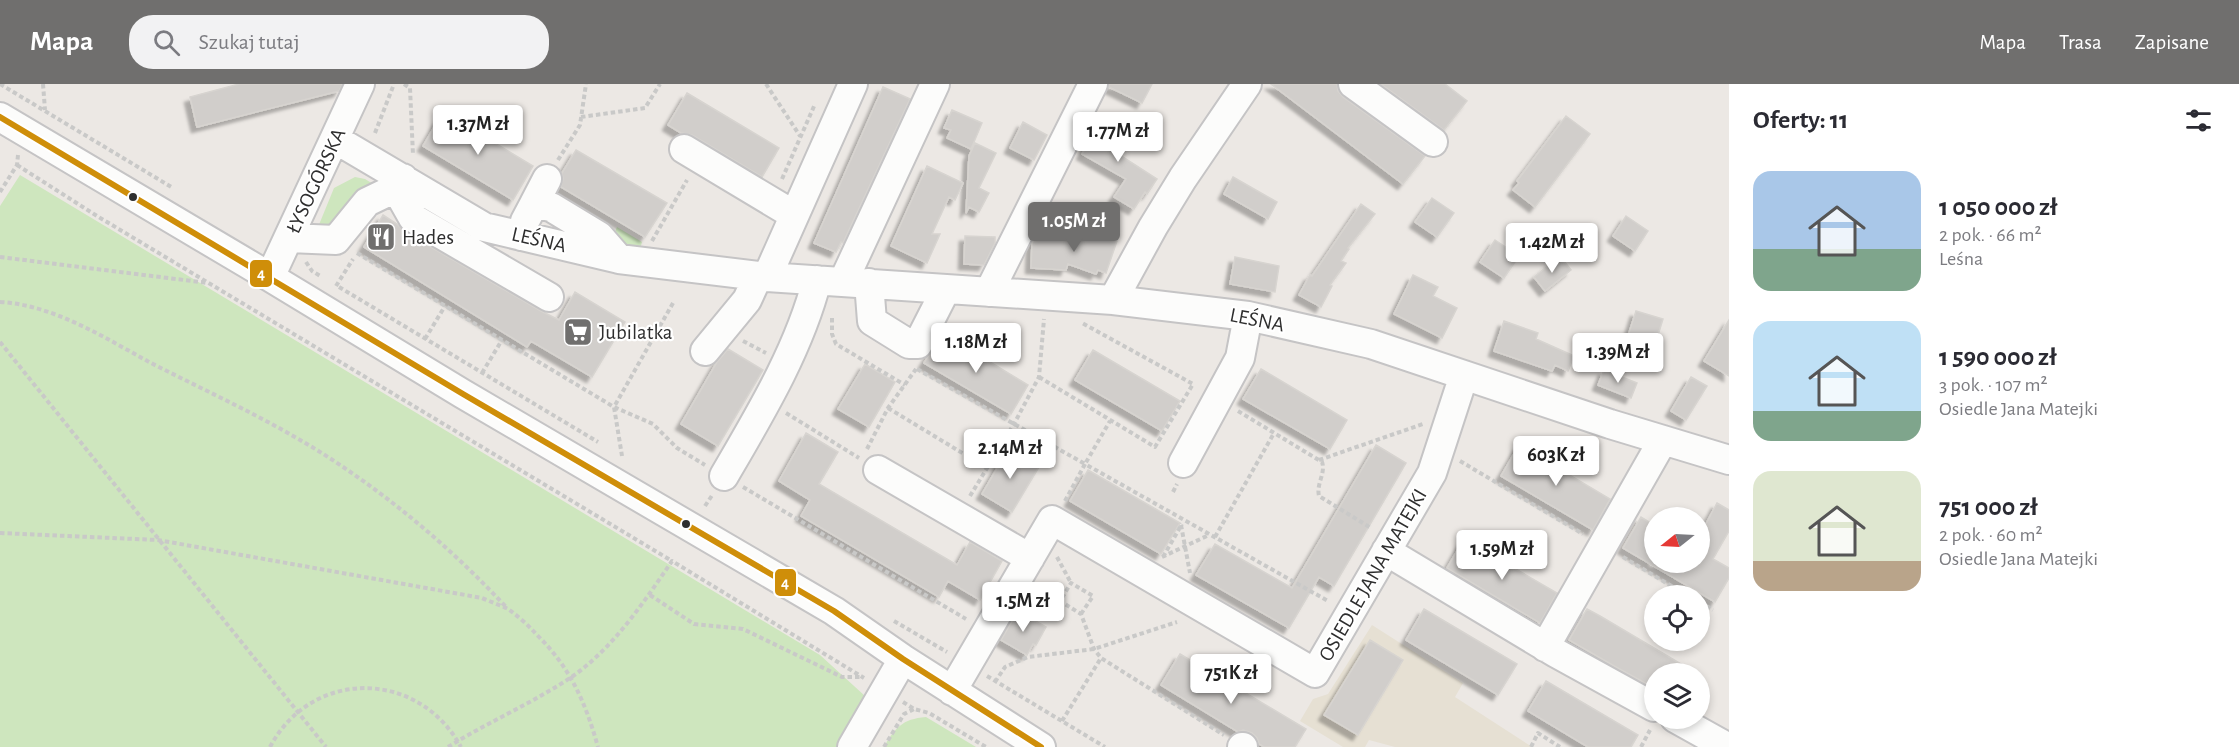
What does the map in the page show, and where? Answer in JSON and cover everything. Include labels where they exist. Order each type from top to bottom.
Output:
[{"type":"street","name":"ŁYSOGÓRSKA","points":[[270,277],[360,84]]},
{"type":"street","points":[[713,340],[747,300],[762,276],[794,215],[853,84]]},
{"type":"street","points":[[724,476],[767,401],[808,314],[840,282],[935,84]]},
{"type":"street","points":[[989,292],[1093,84]]},
{"type":"street","points":[[1113,300],[1183,178],[1247,84]]},
{"type":"street","points":[[1353,84],[1433,142]]},
{"type":"street","points":[[0,117],[463,394],[834,611],[903,659],[1041,747]]},
{"type":"street","name":"LEŚNA","points":[[335,139],[404,174],[484,227],[619,259],[762,276],[1113,300],[1248,316],[1371,344],[1729,460]]},
{"type":"street","points":[[684,149],[794,215]]},
{"type":"street","points":[[289,238],[336,240],[367,202],[404,174],[413,218],[549,297]]},
{"type":"street","points":[[521,236],[525,221],[547,180]]},
{"type":"street","points":[[534,204],[551,207],[599,236],[619,259]]},
{"type":"street","points":[[840,282],[872,321],[909,344],[917,356]]},
{"type":"street","points":[[917,356],[946,289]]},
{"type":"street","points":[[1183,463],[1240,357],[1248,316]]},
{"type":"street","name":"OSIEDLE JANA MATEJKI","points":[[952,691],[1052,520],[1315,673],[1432,473],[1464,375]]},
{"type":"street","points":[[1545,647],[1663,440]]},
{"type":"street","points":[[878,470],[1030,558]]},
{"type":"street","points":[[1390,546],[1545,647],[1644,701]]},
{"type":"street","points":[[852,747],[874,684],[903,659]]},
{"type":"street","points":[[1695,729],[1727,747]]},
{"type":"path","points":[[0,84],[183,194]]},
{"type":"path","points":[[43,84],[45,111]]},
{"type":"path","points":[[375,133],[394,84]]},
{"type":"path","points":[[404,84],[410,88],[404,174]]},
{"type":"path","points":[[547,180],[580,125],[586,84]]},
{"type":"path","points":[[581,117],[645,108],[660,84]]},
{"type":"path","points":[[766,84],[800,136]]},
{"type":"path","points":[[0,192],[17,165],[18,154]]},
{"type":"path","points":[[17,165],[914,709],[929,713],[986,747]]},
{"type":"path","points":[[648,248],[687,180]]},
{"type":"path","points":[[336,286],[357,253],[614,406],[653,424],[677,448],[987,631]]},
{"type":"path","points":[[0,257],[209,283]]},
{"type":"path","points":[[840,282],[832,334],[836,344],[904,385]]},
{"type":"path","points":[[0,302],[24,306],[73,322],[321,453],[385,498],[471,569],[508,609],[550,647],[572,676],[592,725],[598,747]]},
{"type":"path","points":[[622,456],[614,406],[673,303]]},
{"type":"path","points":[[425,339],[445,306]]},
{"type":"path","points":[[970,495],[1014,424],[1039,377],[1044,315],[1053,315]]},
{"type":"path","points":[[1039,377],[1155,447],[1193,384],[1081,322]]},
{"type":"path","points":[[482,373],[502,340]]},
{"type":"path","points":[[713,340],[785,364]]},
{"type":"path","points":[[0,342],[326,747]]},
{"type":"path","points":[[876,432],[888,408],[904,385],[917,356],[1014,424],[1350,614]]},
{"type":"path","points":[[1217,399],[1324,464],[1317,486],[1322,500],[1390,546]]},
{"type":"path","points":[[767,401],[878,470]]},
{"type":"path","points":[[888,408],[987,468]]},
{"type":"path","points":[[1319,460],[1452,414]]},
{"type":"path","points":[[1064,504],[1110,421]]},
{"type":"path","points":[[1184,520],[1162,557],[1212,536],[1274,433]]},
{"type":"path","points":[[1441,450],[1669,585]]},
{"type":"path","points":[[1181,525],[1190,573]]},
{"type":"path","points":[[0,533],[158,540],[455,592],[482,598],[508,609]]},
{"type":"path","points":[[448,747],[572,676],[592,660],[651,595],[672,561]]},
{"type":"path","points":[[1081,614],[1093,596],[1071,583],[1060,601],[1081,614],[1094,649],[1101,658],[1242,747]]},
{"type":"path","points":[[651,595],[694,624],[743,629],[842,676],[874,684]]},
{"type":"path","points":[[1105,747],[995,681],[1005,667],[1028,657],[1094,649],[1208,611]]},
{"type":"path","points":[[1062,721],[1101,658]]},
{"type":"path","points":[[270,747],[282,728],[299,711],[316,700],[339,691],[355,688],[387,690],[414,699],[445,723],[461,747]]},
{"type":"path","points":[[884,747],[904,714],[914,709]]},
{"type":"path","points":[[1531,747],[1538,733],[1560,747]]},
{"type":"shaded area","points":[[1372,625],[1463,683],[1455,697],[1532,747],[1395,747],[1369,740],[1365,747],[1343,747],[1300,721],[1313,699],[1328,694]]},
{"type":"green space","points":[[20,175],[820,655],[865,696],[836,747],[0,747],[0,206]]},
{"type":"green space","points":[[355,177],[365,179],[378,187],[333,232],[316,232],[334,188]]},
{"type":"green space","points":[[617,227],[642,242],[640,249],[625,246],[613,236]]},
{"type":"green space","points":[[926,717],[976,747],[884,747],[905,722]]},
{"type":"building","points":[[239,84],[342,85],[339,91],[197,127],[190,97]]},
{"type":"building","points":[[1109,84],[1152,84],[1142,103],[1109,87]]},
{"type":"building","points":[[1271,84],[1337,84],[1338,91],[1343,97],[1425,156],[1403,184]]},
{"type":"building","points":[[1381,84],[1445,84],[1467,101],[1444,130]]},
{"type":"building","points":[[883,87],[910,99],[843,243],[841,242],[836,252],[814,243]]},
{"type":"building","points":[[687,93],[779,148],[762,177],[692,135],[681,133],[668,125]]},
{"type":"building","points":[[952,110],[982,123],[971,149],[947,138],[951,130],[944,128]]},
{"type":"building","points":[[443,112],[533,166],[513,200],[423,146]]},
{"type":"building","points":[[1566,116],[1590,134],[1535,207],[1513,190],[1519,183],[1517,181]]},
{"type":"building","points":[[1100,118],[1126,133],[1115,152],[1157,179],[1134,209],[1114,197],[1126,179],[1082,154]]},
{"type":"building","points":[[1023,122],[1047,135],[1034,160],[1010,148]]},
{"type":"building","points":[[975,143],[996,153],[979,188],[989,193],[979,212],[969,207],[966,213],[969,156]]},
{"type":"building","points":[[576,150],[667,203],[645,237],[561,187],[562,173]]},
{"type":"building","points":[[927,166],[963,183],[955,200],[949,197],[932,234],[940,234],[927,263],[891,246]]},
{"type":"building","points":[[1233,177],[1277,202],[1268,219],[1224,194]]},
{"type":"building","points":[[1432,198],[1454,213],[1437,237],[1415,222]]},
{"type":"building","points":[[1361,204],[1375,214],[1348,248],[1341,261],[1346,263],[1330,285],[1332,286],[1321,307],[1299,295],[1310,275],[1312,276]]},
{"type":"building","points":[[383,215],[405,232],[559,320],[575,292],[625,322],[592,377],[531,341],[527,347],[364,247]]},
{"type":"building","points":[[1626,216],[1648,231],[1635,251],[1613,236]]},
{"type":"building","points":[[1082,228],[1117,241],[1106,273],[1098,270],[1096,274],[1068,264],[1066,270],[1031,268],[1032,243],[1035,238],[1078,240]]},
{"type":"building","points":[[965,236],[995,237],[995,243],[984,265],[964,264]]},
{"type":"building","points":[[1495,240],[1519,256],[1504,278],[1480,262]]},
{"type":"building","points":[[1560,256],[1571,270],[1545,291],[1534,277]]},
{"type":"building","points":[[1235,257],[1279,266],[1275,292],[1230,284]]},
{"type":"building","points":[[1413,275],[1438,287],[1433,296],[1457,308],[1442,338],[1394,314]]},
{"type":"building","points":[[1636,311],[1663,319],[1655,345],[1628,336]]},
{"type":"building","points":[[1729,320],[1729,376],[1704,361]]},
{"type":"building","points":[[1504,321],[1538,333],[1536,339],[1574,356],[1568,371],[1555,365],[1552,371],[1494,351]]},
{"type":"building","points":[[942,333],[1028,385],[1011,414],[924,363]]},
{"type":"building","points":[[728,349],[763,370],[718,446],[681,424],[717,362]]},
{"type":"building","points":[[1093,350],[1180,401],[1162,431],[1075,380]]},
{"type":"building","points":[[865,364],[895,382],[869,427],[838,409]]},
{"type":"building","points":[[1261,369],[1347,420],[1330,449],[1243,399]]},
{"type":"building","points":[[1604,370],[1637,383],[1631,398],[1598,385]]},
{"type":"building","points":[[1691,377],[1707,386],[1686,420],[1671,411]]},
{"type":"building","points":[[806,433],[838,452],[819,484],[957,565],[970,542],[1002,561],[980,600],[948,581],[939,597],[801,516],[810,500],[779,481]]},
{"type":"building","points":[[1376,445],[1406,463],[1334,586],[1319,577],[1289,628],[1196,575],[1215,544],[1292,588]]},
{"type":"building","points":[[1519,445],[1610,499],[1593,530],[1501,476]]},
{"type":"building","points":[[1008,449],[1039,467],[1012,512],[982,494]]},
{"type":"building","points":[[1088,470],[1180,523],[1161,554],[1070,501]]},
{"type":"building","points":[[1717,503],[1729,510],[1729,531],[1713,559],[1729,568],[1729,578],[1715,602],[1710,599],[1710,585],[1686,585],[1666,573],[1710,573],[1710,516]]},
{"type":"building","points":[[1641,517],[1644,519],[1644,560],[1623,548]]},
{"type":"building","points":[[1464,539],[1557,593],[1540,623],[1447,568]]},
{"type":"building","points":[[1424,609],[1517,664],[1498,695],[1406,640]]},
{"type":"building","points":[[1587,609],[1644,642],[1644,651],[1659,651],[1679,663],[1644,663],[1644,682],[1569,640]]},
{"type":"building","points":[[1018,611],[1046,627],[1036,645],[1033,644],[1027,655],[1001,640]]},
{"type":"building","points":[[1370,640],[1403,660],[1358,735],[1324,715]]},
{"type":"building","points":[[1180,654],[1306,729],[1295,747],[1264,747],[1259,744],[1252,733],[1243,730],[1238,732],[1161,685]]},
{"type":"building","points":[[1546,681],[1638,735],[1631,747],[1588,747],[1528,711]]},
{"type":"transit line","name":"4","points":[[0,117],[463,394],[834,611],[903,659],[1041,747]]},
{"type":"place","name":"Hades","points":[[381,237]]},
{"type":"place","name":"Jubilatka","points":[[578,332]]}]
